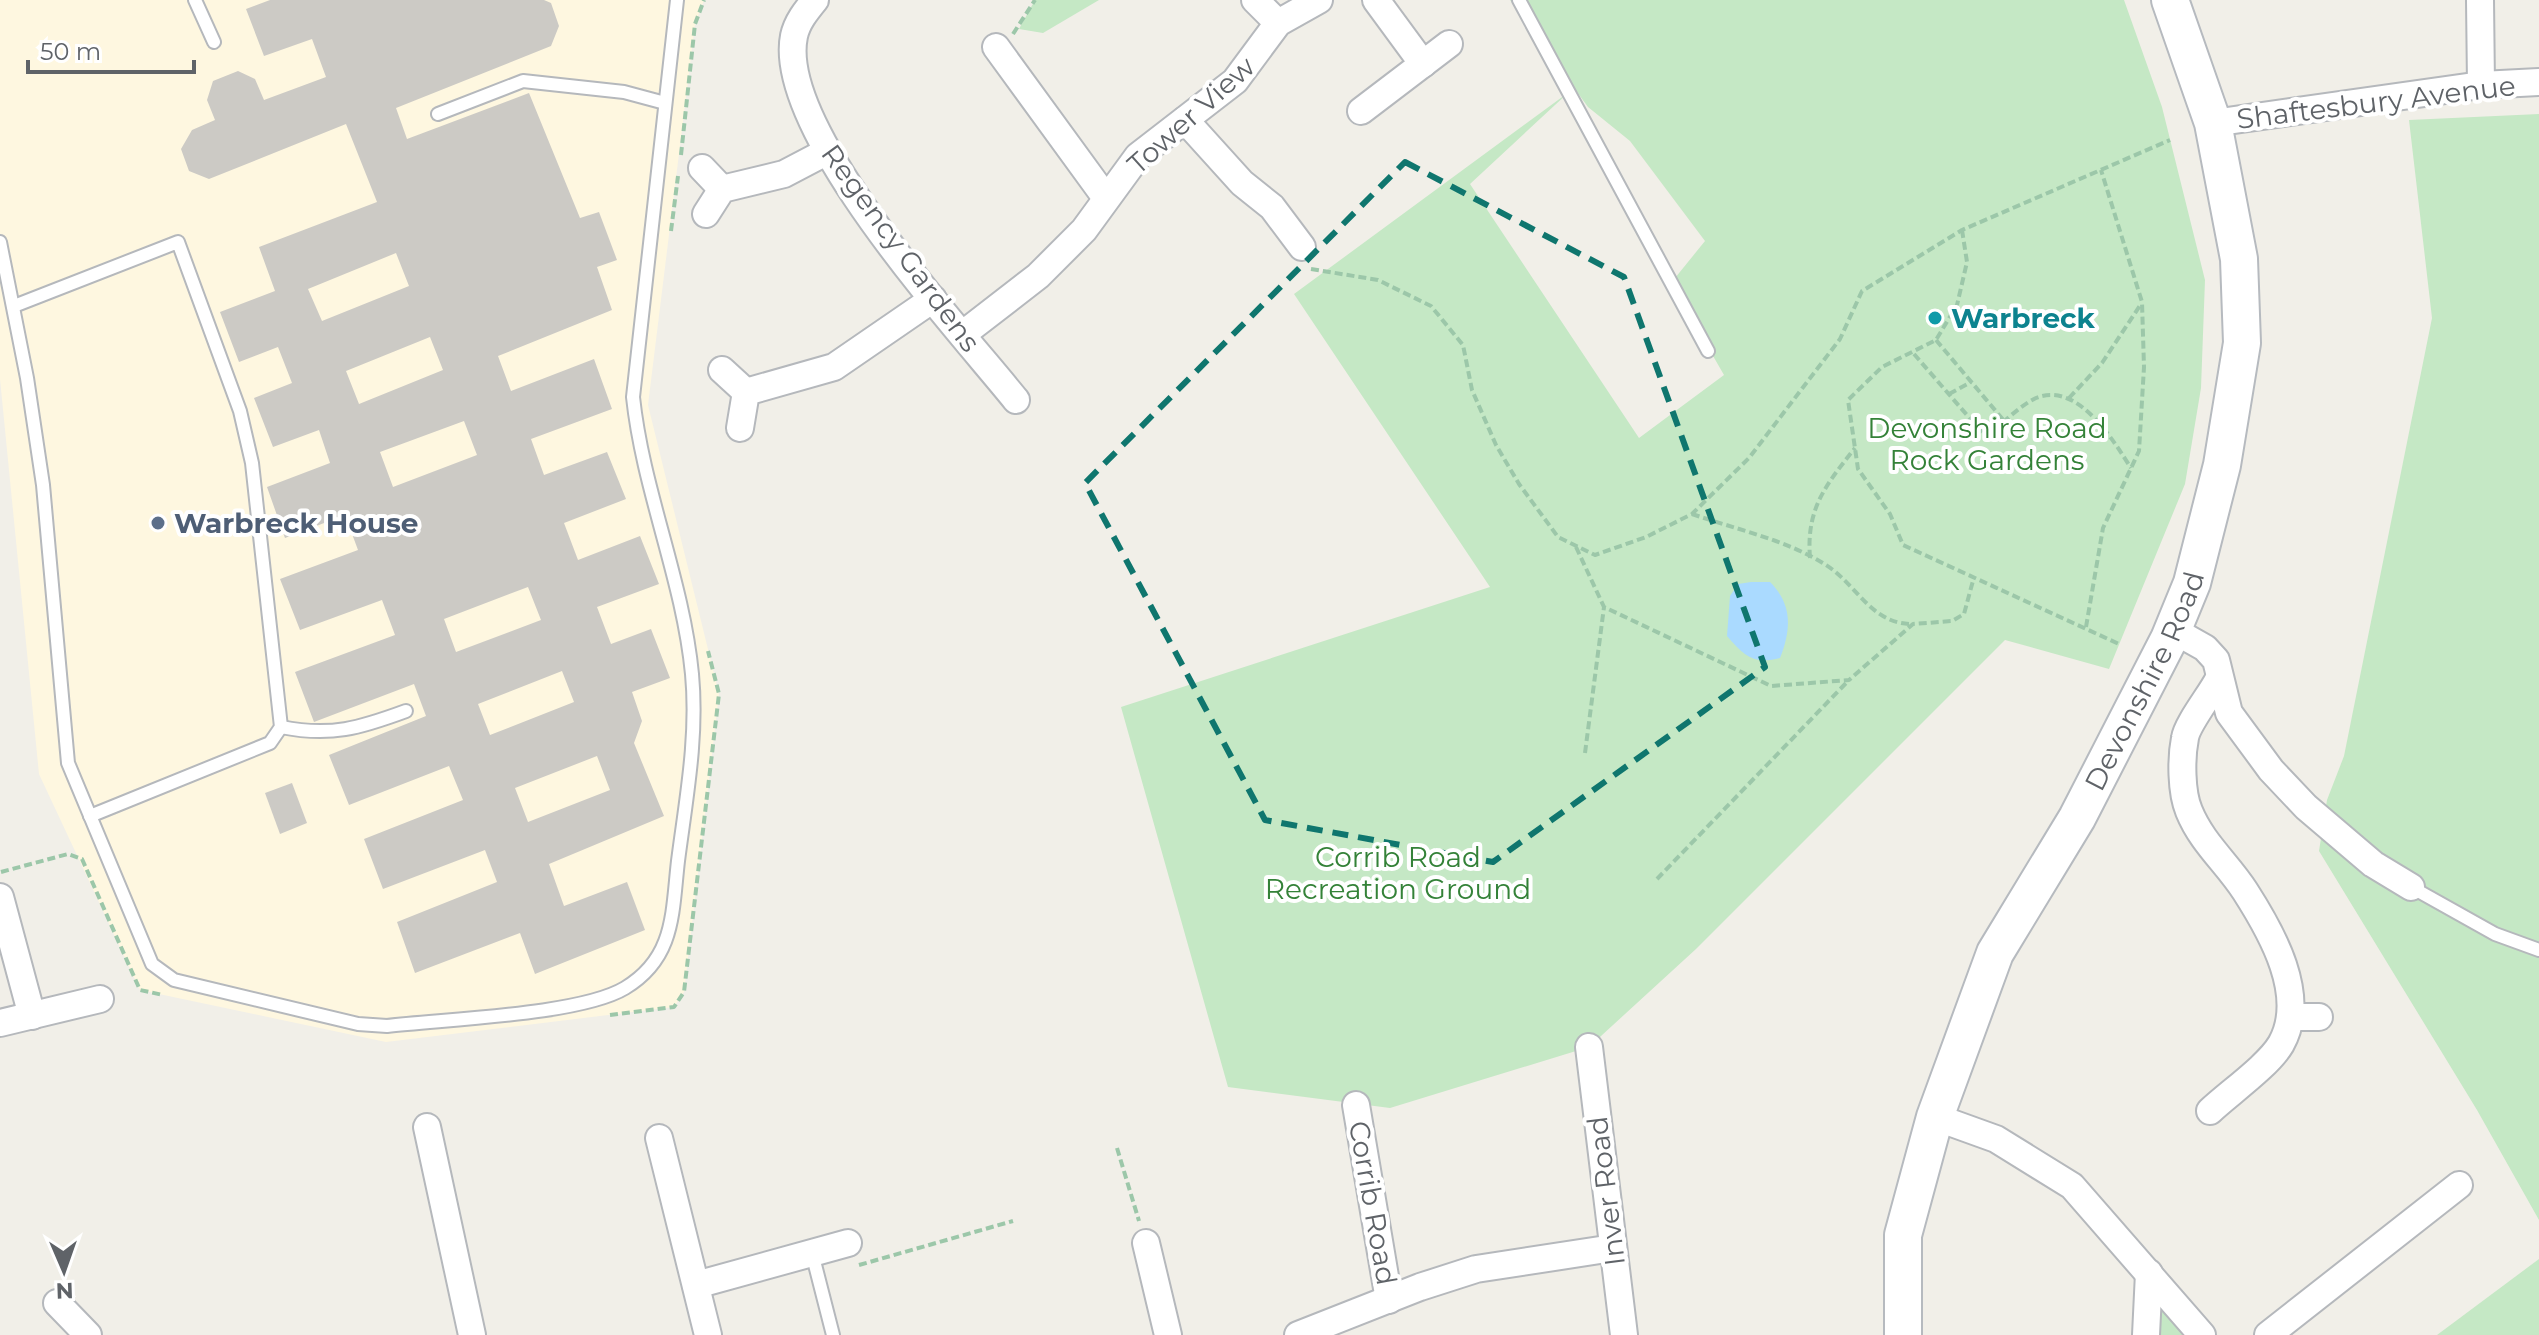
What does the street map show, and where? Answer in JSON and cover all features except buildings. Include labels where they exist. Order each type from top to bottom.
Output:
[{"type":"main road","name":"Devonshire Road","points":[[1903,1335],[1903,1235],[1935,1117],[1995,953],[2077,818],[2173,630],[2192,583],[2222,465],[2242,343],[2239,259],[2213,123],[2170,0]]},
{"type":"street","name":"Regency Gardens","points":[[815,0],[798,25],[792,53],[801,91],[826,152],[933,299],[1016,400]]},
{"type":"street","points":[[1255,0],[1278,23]]},
{"type":"street","name":"Tower View","points":[[963,334],[1038,276],[1084,230],[1138,156],[1235,81],[1261,52],[1278,23],[1319,0]]},
{"type":"street","points":[[1376,0],[1423,64]]},
{"type":"street","points":[[2480,0],[2481,85]]},
{"type":"street","points":[[1361,111],[1449,44]]},
{"type":"street","points":[[996,47],[1106,198]]},
{"type":"street","name":"Shaftesbury Avenue","points":[[2213,123],[2481,85],[2539,82]]},
{"type":"street","points":[[1185,120],[1242,183],[1272,207],[1302,258]]},
{"type":"street","points":[[706,214],[722,189],[784,174],[826,152]]},
{"type":"street","points":[[687,166],[722,189]]},
{"type":"street","points":[[746,392],[834,367],[933,299]]},
{"type":"street","points":[[722,370],[746,392]]},
{"type":"street","points":[[740,428],[746,392]]},
{"type":"street","points":[[2173,630],[2205,648],[2216,660],[2218,680],[2229,713],[2280,779],[2306,807],[2373,864],[2411,887]]},
{"type":"street","points":[[2210,1111],[2280,1046],[2292,1017],[2292,996],[2274,945],[2244,889],[2214,856],[2188,809],[2184,784],[2185,735],[2218,680]]},
{"type":"street","points":[[0,897],[32,1016]]},
{"type":"street","points":[[0,1023],[100,999]]},
{"type":"street","points":[[2292,1017],[2319,1017]]},
{"type":"street","name":"Inver Road","points":[[1589,1047],[1624,1335]]},
{"type":"street","name":"Corrib Road","points":[[1356,1105],[1389,1300]]},
{"type":"street","points":[[1935,1117],[1996,1139],[2072,1186],[2202,1335]]},
{"type":"street","points":[[427,1127],[472,1335]]},
{"type":"street","points":[[659,1138],[708,1335]]},
{"type":"street","points":[[2268,1335],[2459,1185]]},
{"type":"street","points":[[696,1285],[848,1243]]},
{"type":"street","points":[[1146,1243],[1168,1335]]},
{"type":"street","points":[[1298,1335],[1476,1269],[1613,1248]]},
{"type":"street","points":[[2146,1335],[2149,1273]]},
{"type":"street","points":[[57,1303],[88,1335]]},
{"type":"lane","points":[[195,0],[214,42]]},
{"type":"lane","points":[[0,242],[14,306],[43,485],[68,763],[152,964],[174,980],[358,1024],[387,1026],[588,1003],[624,989],[653,968],[669,934],[695,724],[692,672],[679,604],[638,446],[633,397],[677,0]]},
{"type":"lane","points":[[1519,0],[1708,351]]},
{"type":"lane","points":[[438,114],[523,81],[624,92],[665,103]]},
{"type":"lane","points":[[14,306],[178,242],[240,411],[252,463],[281,727],[270,743],[90,816]]},
{"type":"lane","points":[[281,727],[311,733],[354,730],[406,711]]},
{"type":"lane","points":[[2411,887],[2495,934],[2539,950]]},
{"type":"lane","points":[[812,1253],[833,1335]]},
{"type":"path","points":[[670,235],[687,166],[695,24],[704,0]]},
{"type":"path","points":[[996,47],[1019,29],[1035,0]]},
{"type":"path","points":[[1302,258],[1378,280],[1431,306],[1463,345],[1472,390],[1511,471],[1558,537],[1595,555],[1646,537],[1692,514],[1749,458],[1840,339],[1862,291],[1962,230],[2170,140]]},
{"type":"path","points":[[2086,628],[2103,528],[2139,451],[2144,367],[2142,302],[2101,170]]},
{"type":"path","points":[[1962,230],[1967,262],[1957,305],[1936,340],[1882,367],[1848,400],[1858,469],[1890,514],[1903,545],[2119,644]]},
{"type":"path","points":[[2069,398],[2102,363],[2142,302]]},
{"type":"path","points":[[1936,340],[2005,422]]},
{"type":"path","points":[[1913,353],[1986,437],[2038,397],[2069,398],[2100,421],[2131,468]]},
{"type":"path","points":[[1949,394],[1971,382]]},
{"type":"path","points":[[1810,558],[1808,536],[1820,492],[1855,448]]},
{"type":"path","points":[[1692,514],[1771,540],[1827,566],[1864,602],[1893,624],[1952,621],[1964,614],[1974,577]]},
{"type":"path","points":[[1574,545],[1604,607],[1585,753]]},
{"type":"path","points":[[1604,607],[1771,686],[1849,680]]},
{"type":"path","points":[[1657,879],[1849,680],[1913,624]]},
{"type":"path","points":[[599,1016],[674,1007],[684,992],[719,694],[708,649]]},
{"type":"path","points":[[0,873],[68,854],[82,859],[140,990],[169,996]]},
{"type":"path","points":[[1117,1148],[1146,1243]]},
{"type":"path","points":[[848,1243],[859,1266],[1013,1221]]},
{"type":"highlighted area","points":[[1405,162],[1624,277],[1765,667],[1493,862],[1265,820],[1085,483]]},
{"type":"shaded area","points":[[0,0],[704,0],[695,24],[648,405],[719,694],[684,992],[674,1007],[386,1042],[140,990],[39,774],[0,379]]},
{"type":"green space","points":[[1035,0],[1099,0],[1043,33],[1019,29]]},
{"type":"green space","points":[[1510,0],[2124,0],[2162,107],[2205,280],[2201,388],[2185,484],[2109,669],[2005,640],[1696,949],[1589,1047],[1390,1108],[1228,1087],[1121,707],[1490,587],[1294,294],[1569,92],[1470,184],[1639,438],[1724,375],[1671,283],[1705,241],[1630,141],[1588,107]]},
{"type":"green space","points":[[2539,114],[2539,1220],[2477,1110],[2319,851],[2327,800],[2344,756],[2432,318],[2409,120]]},
{"type":"green space","points":[[2539,1259],[2539,1335],[2437,1335]]},
{"type":"green space","points":[[2149,1273],[2209,1335],[2146,1335]]},
{"type":"water","points":[[1770,582],[1783,600],[1788,628],[1780,658],[1763,660],[1750,657],[1727,636],[1730,596],[1738,584]]},
{"type":"place","name":"Warbreck","points":[[1935,318]]},
{"type":"place","name":"Warbreck House","points":[[158,523]]},
{"type":"park label","name":"Devonshire Road Rock Gardens","points":[[1987,444]]},
{"type":"park label","name":"Corrib Road Recreation Ground","points":[[1398,873]]}]
